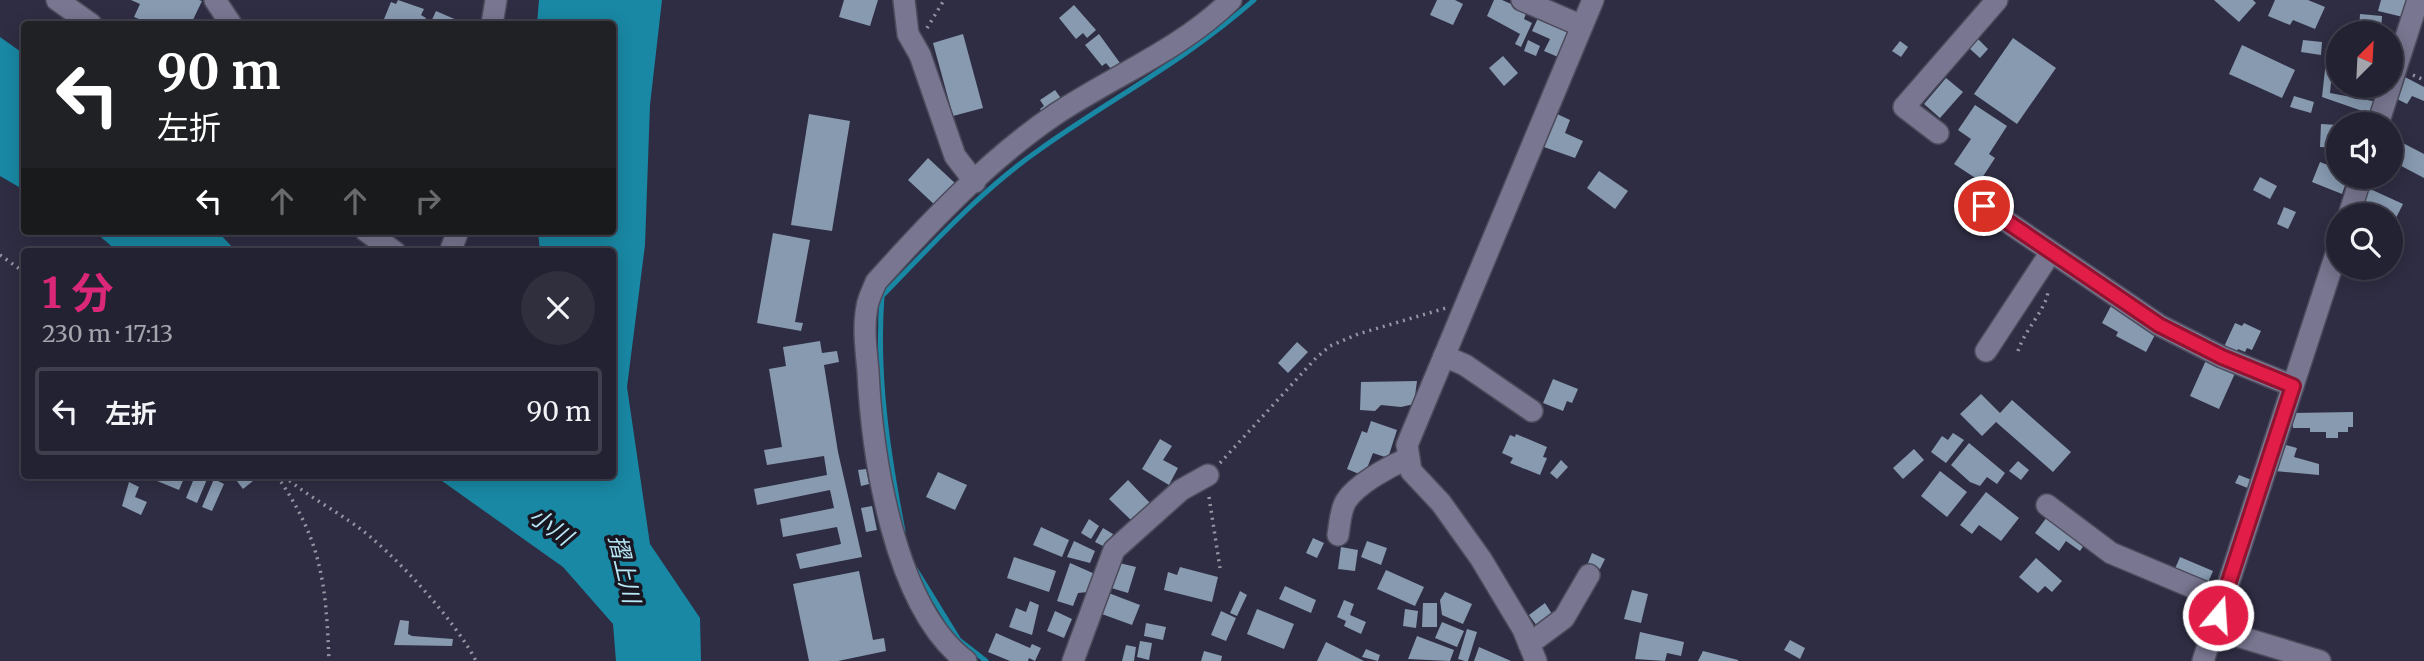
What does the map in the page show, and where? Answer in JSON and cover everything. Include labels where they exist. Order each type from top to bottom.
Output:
[{"type":"street","points":[[57,0],[87,21]]},
{"type":"street","points":[[215,0],[230,21]]},
{"type":"street","points":[[492,21],[496,0]]},
{"type":"street","points":[[904,0],[908,34],[920,55],[955,156],[975,181]]},
{"type":"street","points":[[958,659],[932,621],[907,575],[886,512],[870,421],[865,331],[867,306],[876,282],[1013,145],[1058,113],[1150,62],[1186,38],[1231,0]]},
{"type":"street","points":[[1522,0],[1582,26]]},
{"type":"street","points":[[1589,575],[1563,618],[1532,653],[1481,559],[1441,503],[1411,471],[1407,459],[1407,445],[1593,0]]},
{"type":"street","points":[[1938,133],[1904,107],[1997,0]]},
{"type":"street","points":[[2403,41],[2418,0]]},
{"type":"street","points":[[1984,206],[2159,325],[2222,357],[2293,386]]},
{"type":"street","points":[[371,235],[389,248]]},
{"type":"street","points":[[1986,351],[2051,253]]},
{"type":"street","points":[[2203,661],[2328,280]]},
{"type":"street","points":[[1444,356],[1465,365],[1532,411]]},
{"type":"street","points":[[1338,535],[1342,509],[1350,496],[1395,464],[1407,459]]},
{"type":"street","points":[[1073,661],[1114,550],[1181,490],[1208,475]]},
{"type":"street","points":[[2047,505],[2111,553],[2223,600]]},
{"type":"street","points":[[2214,629],[2320,661]]},
{"type":"path","points":[[912,41],[933,20],[944,0]]},
{"type":"path","points":[[0,256],[21,270]]},
{"type":"path","points":[[1220,568],[1212,530],[1208,475],[1316,358],[1330,346],[1359,334],[1437,309],[1465,305]]},
{"type":"path","points":[[279,479],[301,514],[319,557],[327,605],[329,661]]},
{"type":"path","points":[[288,479],[356,526],[384,550],[457,630],[476,661]]},
{"type":"water","points":[[539,0],[662,0],[650,105],[645,245],[627,387],[650,544],[700,618],[701,661],[616,661],[613,624],[563,567],[439,479],[616,479],[616,248],[540,248],[538,235],[616,235],[616,21],[537,21]]},
{"type":"water","points":[[0,37],[21,52],[21,188],[0,176]]},
{"type":"water","points":[[99,235],[221,235],[233,248],[113,248]]},
{"type":"building","points":[[131,0],[202,1],[192,21],[144,21],[134,17],[140,4]]},
{"type":"building","points":[[398,0],[424,9],[421,15],[426,18],[424,21],[384,19],[391,2],[396,4]]},
{"type":"building","points":[[844,0],[878,0],[870,26],[839,17]]},
{"type":"building","points":[[1437,0],[1455,0],[1463,4],[1453,25],[1430,15]]},
{"type":"building","points":[[1494,0],[1502,0],[1527,11],[1524,19],[1532,23],[1521,47],[1515,44],[1520,34],[1487,16]]},
{"type":"building","points":[[2214,0],[2253,0],[2256,3],[2239,22]]},
{"type":"building","points":[[2275,0],[2308,0],[2325,7],[2315,29],[2293,20],[2290,25],[2268,16]]},
{"type":"building","points":[[2381,0],[2407,0],[2403,17],[2378,11]]},
{"type":"building","points":[[1074,5],[1096,30],[1087,38],[1083,33],[1076,39],[1059,18]]},
{"type":"building","points":[[436,11],[459,21],[431,21]]},
{"type":"building","points":[[2360,14],[2382,16],[2382,21],[2360,21]]},
{"type":"building","points":[[1538,18],[1570,32],[1558,57],[1544,51],[1550,39],[1532,31]]},
{"type":"building","points":[[963,34],[983,108],[953,116],[933,43]]},
{"type":"building","points":[[1099,34],[1120,63],[1112,70],[1106,63],[1102,66],[1085,45]]},
{"type":"building","points":[[2013,38],[2056,68],[2017,124],[1974,94]]},
{"type":"building","points":[[1978,39],[1988,49],[1980,58],[1969,48]]},
{"type":"building","points":[[1528,40],[1540,46],[1536,56],[1524,51]]},
{"type":"building","points":[[2303,40],[2322,42],[2321,55],[2301,52]]},
{"type":"building","points":[[1900,41],[1908,47],[1901,57],[1892,51]]},
{"type":"building","points":[[2242,45],[2295,70],[2282,98],[2229,74]]},
{"type":"building","points":[[1503,56],[1518,73],[1504,86],[1489,68]]},
{"type":"building","points":[[2326,61],[2326,98],[2357,98],[2378,102],[2375,112],[2365,112],[2322,97]]},
{"type":"building","points":[[2405,77],[2424,87],[2424,101],[2412,96],[2407,104],[2395,98],[2403,98]]},
{"type":"building","points":[[1946,78],[1963,92],[1940,118],[1924,104]]},
{"type":"building","points":[[1055,90],[1063,101],[1044,115],[1040,109],[1044,106],[1040,100]]},
{"type":"building","points":[[2294,96],[2314,102],[2311,113],[2290,107]]},
{"type":"building","points":[[1975,105],[2007,126],[1989,154],[1995,158],[1980,181],[1954,164],[1971,139],[1958,130]]},
{"type":"building","points":[[1555,113],[1570,120],[1565,133],[1583,141],[1575,158],[1541,146]]},
{"type":"building","points":[[809,114],[850,121],[832,231],[791,225]]},
{"type":"building","points":[[2321,124],[2326,124],[2326,147],[2320,147]]},
{"type":"building","points":[[2403,143],[2424,154],[2424,178],[2403,167]]},
{"type":"building","points":[[928,158],[956,184],[936,206],[908,180]]},
{"type":"building","points":[[2320,162],[2326,164],[2326,188],[2312,182]]},
{"type":"building","points":[[1599,171],[1628,191],[1615,209],[1587,188]]},
{"type":"building","points":[[2260,177],[2277,186],[2270,199],[2253,190]]},
{"type":"building","points":[[2330,189],[2344,189],[2342,194]]},
{"type":"building","points":[[2368,189],[2370,189],[2401,203],[2362,203]]},
{"type":"building","points":[[2284,207],[2296,212],[2288,229],[2277,224]]},
{"type":"building","points":[[773,233],[810,240],[795,322],[803,323],[801,331],[757,323]]},
{"type":"building","points":[[2112,304],[2157,331],[2146,352],[2116,336],[2118,332],[2102,323]]},
{"type":"building","points":[[2235,323],[2242,326],[2244,323],[2261,331],[2252,350],[2247,348],[2245,352],[2238,349],[2235,357],[2222,351]]},
{"type":"building","points":[[820,341],[822,353],[837,351],[839,362],[824,365],[838,452],[862,557],[800,569],[796,554],[841,544],[837,527],[783,537],[780,519],[834,508],[830,490],[757,505],[754,489],[827,475],[824,456],[767,465],[764,450],[782,447],[769,369],[786,366],[783,347]]},
{"type":"building","points":[[1297,342],[1308,352],[1288,373],[1278,363]]},
{"type":"building","points":[[2207,358],[2236,371],[2219,409],[2190,396]]},
{"type":"building","points":[[1553,379],[1578,389],[1572,403],[1567,401],[1563,411],[1543,403]]},
{"type":"building","points":[[1417,381],[1414,404],[1401,407],[1381,405],[1375,411],[1360,410],[1361,382]]},
{"type":"building","points":[[1981,394],[2000,413],[2012,400],[2071,452],[2053,472],[1996,422],[1982,436],[1960,414]]},
{"type":"building","points":[[2353,412],[2353,427],[2348,427],[2348,432],[2338,432],[2338,438],[2326,438],[2326,432],[2310,432],[2310,428],[2293,428],[2292,413]]},
{"type":"building","points":[[1371,421],[1397,430],[1388,458],[1373,453],[1364,476],[1347,469],[1362,431],[1367,433]]},
{"type":"building","points":[[1953,433],[1964,440],[1946,463],[1931,452],[1942,436],[1948,440]]},
{"type":"building","points":[[1516,434],[1547,447],[1543,457],[1547,458],[1540,475],[1510,463],[1513,458],[1502,453],[1510,435],[1515,437]]},
{"type":"building","points":[[1160,439],[1172,446],[1163,460],[1178,468],[1169,485],[1142,469]]},
{"type":"building","points":[[1969,443],[2005,473],[1997,484],[1987,477],[1980,486],[1970,482],[1951,465]]},
{"type":"building","points":[[2286,445],[2297,448],[2294,457],[2319,464],[2319,475],[2275,471]]},
{"type":"building","points":[[1914,449],[1924,460],[1903,479],[1893,468]]},
{"type":"building","points":[[1561,460],[1568,467],[1557,479],[1550,473]]},
{"type":"building","points":[[2018,461],[2029,470],[2021,480],[2009,471]]},
{"type":"building","points":[[866,469],[869,484],[861,486],[858,470]]},
{"type":"building","points":[[1940,471],[1967,492],[1947,517],[1921,496]]},
{"type":"building","points":[[938,472],[967,485],[955,510],[926,497]]},
{"type":"building","points":[[2239,475],[2254,481],[2250,489],[2235,483]]},
{"type":"building","points":[[152,479],[184,479],[179,490]]},
{"type":"building","points":[[194,479],[207,479],[197,503],[186,498]]},
{"type":"building","points":[[214,479],[224,484],[212,511],[202,507]]},
{"type":"building","points":[[235,479],[251,479],[253,481],[243,489]]},
{"type":"building","points":[[1128,480],[1150,503],[1132,521],[1109,499]]},
{"type":"building","points":[[129,482],[139,487],[135,497],[147,502],[141,515],[122,506]]},
{"type":"building","points":[[1986,492],[2019,518],[2001,541],[1979,525],[1972,534],[1960,525]]},
{"type":"building","points":[[872,506],[877,530],[866,532],[861,508]]},
{"type":"building","points":[[2047,517],[2084,545],[2080,551],[2066,541],[2059,551],[2035,533]]},
{"type":"building","points":[[1089,519],[1099,526],[1091,539],[1081,533]]},
{"type":"building","points":[[1041,527],[1069,540],[1062,557],[1033,545]]},
{"type":"building","points":[[1103,528],[1113,534],[1105,547],[1095,542]]},
{"type":"building","points":[[1313,538],[1324,543],[1317,558],[1306,553]]},
{"type":"building","points":[[1074,541],[1095,551],[1090,563],[1067,557]]},
{"type":"building","points":[[1367,541],[1387,548],[1381,565],[1361,557]]},
{"type":"building","points":[[1341,547],[1358,550],[1355,571],[1338,569]]},
{"type":"building","points":[[1592,553],[1605,559],[1600,569],[1588,563]]},
{"type":"building","points":[[1014,557],[1056,571],[1049,592],[1007,578]]},
{"type":"building","points":[[2180,557],[2213,571],[2207,585],[2174,571]]},
{"type":"building","points":[[2036,558],[2062,581],[2052,592],[2045,586],[2038,593],[2019,577]]},
{"type":"building","points":[[1115,562],[1136,567],[1128,593],[1108,587]]},
{"type":"building","points":[[1070,563],[1095,574],[1088,592],[1078,593],[1073,606],[1057,601]]},
{"type":"building","points":[[1180,567],[1218,577],[1212,602],[1164,590],[1168,572],[1177,575]]},
{"type":"building","points":[[1386,570],[1424,587],[1415,606],[1377,589]]},
{"type":"building","points":[[859,571],[873,640],[884,638],[886,651],[838,661],[809,661],[793,584]]},
{"type":"building","points":[[1285,586],[1316,600],[1311,613],[1279,599]]},
{"type":"building","points":[[1632,590],[1648,594],[1641,623],[1624,619]]},
{"type":"building","points":[[1240,591],[1247,595],[1237,616],[1230,613]]},
{"type":"building","points":[[1106,592],[1140,605],[1132,625],[1099,613]]},
{"type":"building","points":[[1445,592],[1472,604],[1463,624],[1442,615],[1440,600]]},
{"type":"building","points":[[1344,600],[1354,604],[1350,615],[1366,622],[1361,634],[1344,626],[1346,621],[1337,617]]},
{"type":"building","points":[[1030,601],[1039,605],[1032,635],[1009,627],[1016,608],[1026,612]]},
{"type":"building","points":[[1423,603],[1437,603],[1437,627],[1422,627]]},
{"type":"building","points":[[1545,603],[1552,614],[1537,626],[1529,615]]},
{"type":"building","points":[[1257,609],[1294,624],[1284,649],[1247,634]]},
{"type":"building","points":[[1405,609],[1418,611],[1416,628],[1403,626]]},
{"type":"building","points":[[1055,611],[1072,619],[1064,638],[1047,631]]},
{"type":"building","points":[[1221,611],[1236,618],[1226,641],[1211,635]]},
{"type":"building","points":[[400,620],[409,621],[408,634],[412,636],[453,639],[452,646],[394,645]]},
{"type":"building","points":[[1442,622],[1464,631],[1457,647],[1435,638]]},
{"type":"building","points":[[1146,623],[1166,627],[1163,640],[1144,636]]},
{"type":"building","points":[[1467,629],[1477,632],[1468,661],[1465,661],[1458,659]]},
{"type":"building","points":[[1640,632],[1684,642],[1681,656],[1667,653],[1665,661],[1635,659]]},
{"type":"building","points":[[996,633],[1030,648],[1032,644],[1041,648],[1035,661],[1029,658],[1028,661],[1010,661],[988,652]]},
{"type":"building","points":[[1417,636],[1454,650],[1450,661],[1408,659]]},
{"type":"building","points":[[1790,640],[1805,648],[1800,659],[1784,650]]},
{"type":"building","points":[[1140,641],[1152,643],[1149,660],[1137,657]]},
{"type":"building","points":[[1326,642],[1364,661],[1317,661]]},
{"type":"building","points":[[1126,645],[1136,647],[1134,661],[1122,661]]},
{"type":"building","points":[[1479,647],[1511,661],[1474,661]]},
{"type":"building","points":[[1366,649],[1380,655],[1378,661],[1362,657]]},
{"type":"building","points":[[1204,651],[1222,656],[1221,661],[1201,661]]},
{"type":"building","points":[[1703,651],[1738,660],[1738,661],[1698,661]]},
{"type":"waterway","points":[[903,531],[882,385],[882,296],[957,219],[1017,166],[1202,42],[1254,0]]},
{"type":"waterway","points":[[916,570],[959,640],[986,661]]},
{"type":"route","points":[[1984,206],[2159,325],[2248,369],[2293,386],[2218,615]]},
{"type":"water label","name":"小川","points":[[551,526]]},
{"type":"water label","name":"摺上川","points":[[625,569]]}]
